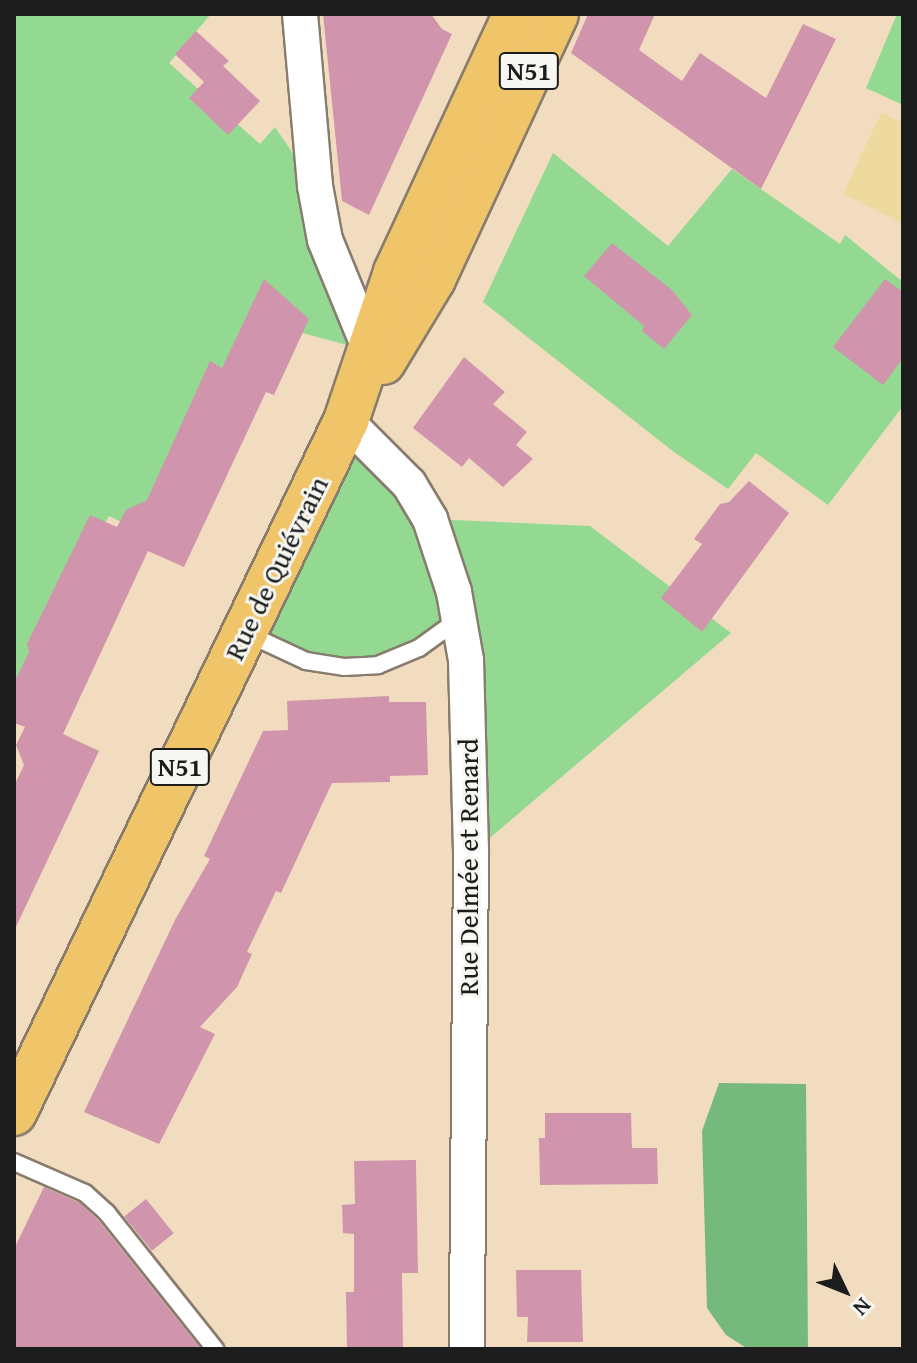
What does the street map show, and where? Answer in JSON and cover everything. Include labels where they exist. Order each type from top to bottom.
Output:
[{"type":"main road","name":"N51","points":[[346,421],[374,360],[396,272],[516,14]]},
{"type":"main road","name":"N51","points":[[374,360],[427,291],[556,14]]},
{"type":"main road","name":"Rue de Quiévrain","points":[[14,1113],[346,421]]},
{"type":"street","points":[[300,14],[315,186],[325,240],[374,360]]},
{"type":"street","name":"Rue Delmée et Renard","points":[[346,421],[409,484],[430,519],[444,553],[466,660],[471,854],[467,1349]]},
{"type":"lane","points":[[245,632],[306,661],[344,667],[378,665],[419,648],[459,619]]},
{"type":"lane","points":[[14,1162],[85,1193],[96,1203],[215,1349]]},
{"type":"green space","points":[[14,14],[211,14],[169,63],[260,144],[275,127],[315,186],[370,351],[302,333],[220,383],[137,529],[109,516],[14,686]]},
{"type":"green space","points":[[897,14],[903,14],[903,105],[866,88]]},
{"type":"green space","points":[[553,153],[668,246],[732,169],[840,244],[845,235],[903,282],[903,406],[828,505],[756,453],[728,489],[674,452],[483,302]]},
{"type":"green space","points":[[346,421],[430,519],[590,526],[731,633],[471,854],[459,620],[419,648],[344,667],[245,632]]},
{"type":"green space","points":[[719,1083],[806,1084],[808,1349],[748,1349],[726,1335],[707,1308],[702,1131]]},
{"type":"sand","points":[[881,113],[903,123],[903,224],[843,194]]},
{"type":"building","points":[[323,14],[431,14],[442,29],[452,34],[369,215],[342,201]]},
{"type":"building","points":[[588,14],[655,14],[639,50],[682,81],[700,53],[766,98],[803,24],[836,39],[761,189],[571,53]]},
{"type":"building","points":[[196,31],[229,61],[223,66],[260,101],[228,135],[189,98],[204,82],[175,54]]},
{"type":"building","points":[[612,243],[672,290],[692,315],[664,349],[642,331],[644,326],[584,276]]},
{"type":"building","points":[[264,279],[309,319],[274,395],[266,392],[184,567],[148,551],[63,734],[99,751],[14,931],[14,786],[24,765],[16,745],[25,727],[14,723],[14,683],[29,652],[27,644],[90,515],[117,527],[126,510],[147,500],[210,361],[222,368]]},
{"type":"building","points":[[885,279],[903,292],[903,358],[883,385],[833,347]]},
{"type":"building","points":[[464,357],[505,392],[493,404],[527,432],[516,445],[533,459],[503,487],[469,458],[462,467],[413,428]]},
{"type":"building","points":[[749,481],[789,513],[702,632],[661,598],[702,544],[694,539],[720,504],[729,502]]},
{"type":"building","points":[[389,696],[389,702],[426,702],[428,775],[390,776],[390,782],[332,783],[281,893],[276,891],[247,952],[252,954],[237,987],[200,1027],[215,1034],[159,1144],[84,1112],[176,918],[210,859],[204,856],[263,731],[288,730],[287,701]]},
{"type":"building","points":[[545,1113],[631,1113],[632,1148],[657,1148],[658,1184],[540,1185],[539,1138],[545,1138]]},
{"type":"building","points":[[416,1160],[418,1273],[402,1273],[403,1349],[347,1349],[346,1292],[354,1292],[354,1234],[343,1233],[342,1205],[355,1204],[354,1161]]},
{"type":"building","points":[[44,1187],[80,1203],[99,1221],[201,1349],[14,1349],[14,1249]]},
{"type":"building","points":[[146,1199],[174,1233],[152,1251],[124,1217]]},
{"type":"building","points":[[516,1270],[581,1270],[583,1342],[527,1342],[528,1317],[517,1317]]}]
